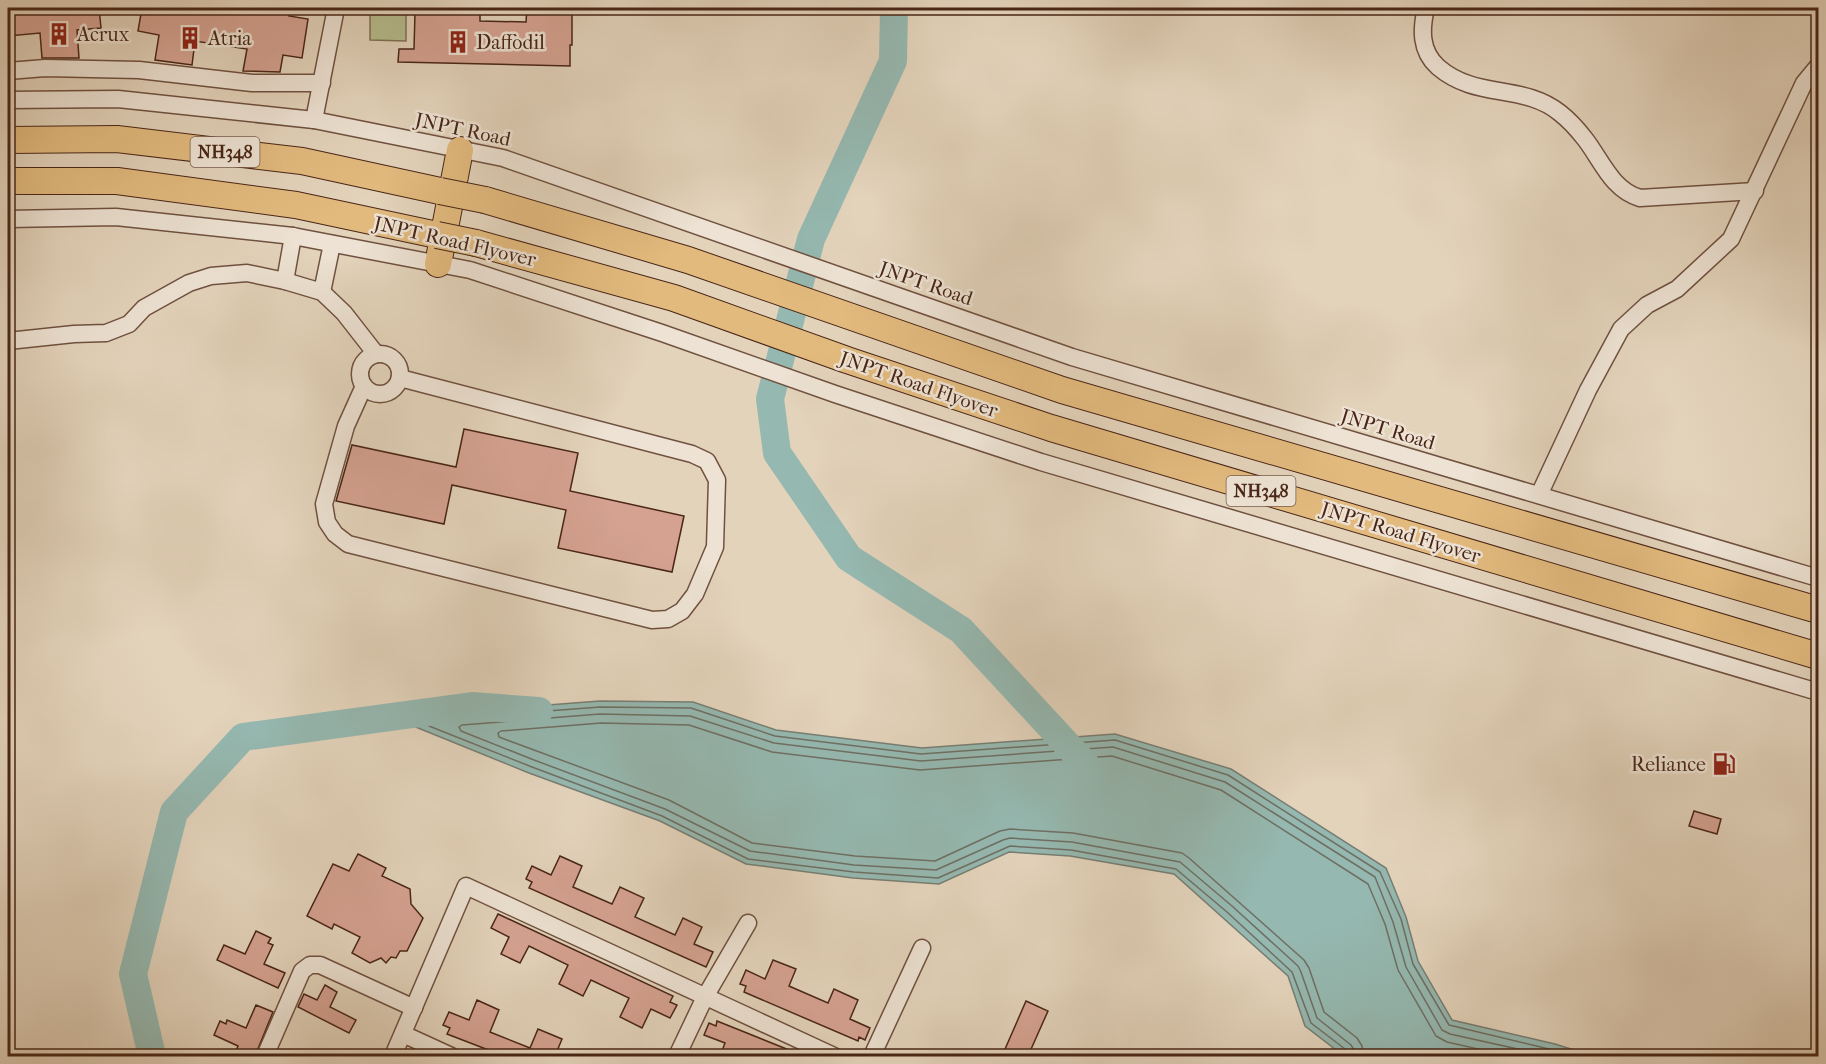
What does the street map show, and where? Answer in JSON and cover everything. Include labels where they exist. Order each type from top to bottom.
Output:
[{"type":"highway","name":"JNPT Road Flyover","points":[[8,140],[117,139],[302,161],[484,200],[687,260],[1062,390],[1818,610]]},
{"type":"highway","points":[[438,264],[460,150]]},
{"type":"highway","name":"JNPT Road Flyover","points":[[8,182],[117,181],[296,205],[476,243],[674,298],[847,360],[1051,428],[1818,656]]},
{"type":"street","points":[[314,120],[336,8]]},
{"type":"street","points":[[1426,8],[1422,38],[1428,56],[1438,67],[1460,82],[1478,88],[1527,96],[1544,102],[1561,114],[1584,138],[1618,186],[1630,195],[1640,198],[1755,191]]},
{"type":"street","points":[[1539,495],[1588,390],[1621,329],[1647,305],[1677,289],[1731,239],[1804,83],[1818,66]]},
{"type":"street","points":[[8,71],[45,68],[139,70],[252,83],[322,83]]},
{"type":"street","name":"JNPT Road","points":[[8,100],[118,99],[314,120],[503,158],[1072,357],[1818,578]]},
{"type":"street","points":[[8,219],[116,217],[293,236],[470,270],[1041,462],[1818,692]]},
{"type":"street","points":[[285,281],[293,236]]},
{"type":"street","points":[[322,292],[332,244]]},
{"type":"street","points":[[8,341],[106,333],[129,324],[144,309],[189,283],[211,276],[247,273],[322,292],[344,312],[376,354]]},
{"type":"street","points":[[376,354],[394,359],[400,371],[398,384],[388,392],[375,393],[364,386],[361,380],[362,367],[370,357],[376,354]]},
{"type":"street","points":[[364,386],[346,426],[324,504],[327,522],[335,534],[348,544],[652,620],[668,619],[682,610],[695,594],[715,547],[717,480],[707,461],[692,454],[400,378]]},
{"type":"street","points":[[393,1056],[466,886],[834,1056]]},
{"type":"street","points":[[677,1056],[705,997],[748,923]]},
{"type":"street","points":[[872,1056],[922,948]]},
{"type":"street","points":[[265,1056],[302,971],[310,965],[320,965],[414,1008]]},
{"type":"street","points":[[403,1034],[451,1056]]},
{"type":"green space","points":[[370,8],[406,8],[406,41],[370,40]]},
{"type":"water","points":[[600,701],[693,702],[776,730],[922,748],[1115,734],[1231,769],[1386,868],[1406,917],[1418,961],[1452,1020],[1555,1044],[1593,1056],[1344,1056],[1305,1026],[1288,976],[1174,874],[1070,856],[1009,852],[939,884],[853,878],[746,864],[660,821],[529,773],[391,717]]},
{"type":"building","name":"Acrux","points":[[8,8],[99,8],[101,28],[77,30],[79,58],[42,58],[40,33],[8,36]]},
{"type":"building","points":[[142,8],[253,10],[254,8],[291,8],[289,16],[308,19],[302,58],[283,55],[280,72],[243,71],[247,49],[195,41],[192,65],[155,60],[159,35],[138,31]]},
{"type":"building","points":[[434,8],[480,8],[480,21],[526,22],[527,8],[572,8],[570,66],[398,62],[399,49],[414,49],[415,13],[434,13]]},
{"type":"building","points":[[464,429],[578,453],[570,491],[684,516],[672,572],[558,548],[566,510],[452,485],[444,524],[336,501],[352,445],[456,467]]},
{"type":"building","points":[[1694,811],[1721,819],[1717,834],[1689,826]]},
{"type":"building","points":[[358,854],[386,868],[382,876],[410,889],[411,904],[423,918],[407,951],[400,951],[396,958],[391,957],[386,963],[381,958],[370,963],[352,953],[360,937],[334,924],[332,929],[307,916],[333,864],[349,871]]},
{"type":"building","points":[[560,856],[582,866],[573,887],[612,904],[620,887],[644,898],[635,917],[675,935],[683,918],[702,927],[694,944],[713,952],[706,967],[529,888],[532,882],[526,879],[532,866],[551,875]]},
{"type":"building","points":[[498,914],[673,996],[670,1002],[677,1005],[670,1018],[651,1009],[642,1028],[620,1017],[629,998],[591,980],[583,996],[559,984],[568,965],[529,946],[520,963],[501,954],[509,937],[491,928]]},
{"type":"building","points":[[256,931],[271,938],[268,943],[273,945],[264,964],[285,973],[278,988],[217,960],[224,945],[245,954]]},
{"type":"building","points":[[773,960],[796,969],[789,986],[828,1003],[834,989],[858,1000],[850,1019],[870,1028],[865,1040],[859,1037],[858,1041],[744,992],[746,986],[740,984],[746,970],[765,979]]},
{"type":"building","points":[[325,985],[337,992],[330,1007],[356,1020],[349,1033],[298,1007],[304,994],[317,1000]]},
{"type":"building","points":[[477,1000],[499,1010],[490,1032],[530,1048],[538,1029],[562,1039],[555,1056],[504,1056],[447,1034],[450,1028],[443,1025],[449,1012],[469,1020]]},
{"type":"building","points":[[1026,1001],[1048,1011],[1028,1056],[1002,1056]]},
{"type":"building","points":[[256,1005],[273,1012],[255,1056],[234,1056],[238,1046],[214,1035],[220,1021],[226,1024],[227,1020],[246,1028]]},
{"type":"building","points":[[717,1021],[804,1056],[720,1056],[725,1043],[704,1035],[709,1023],[716,1026]]},
{"type":"waterway","points":[[894,8],[893,61],[811,239],[770,399],[777,453],[849,558],[961,630],[1086,765]]},
{"type":"waterway","points":[[152,1056],[133,974],[174,812],[243,737],[472,706],[539,711]]},
{"type":"place","name":"Acrux","points":[[59,34]]},
{"type":"place","name":"Atria","points":[[190,38]]},
{"type":"place","name":"Daffodil","points":[[458,42]]},
{"type":"place","name":"Reliance","points":[[1724,764]]}]
